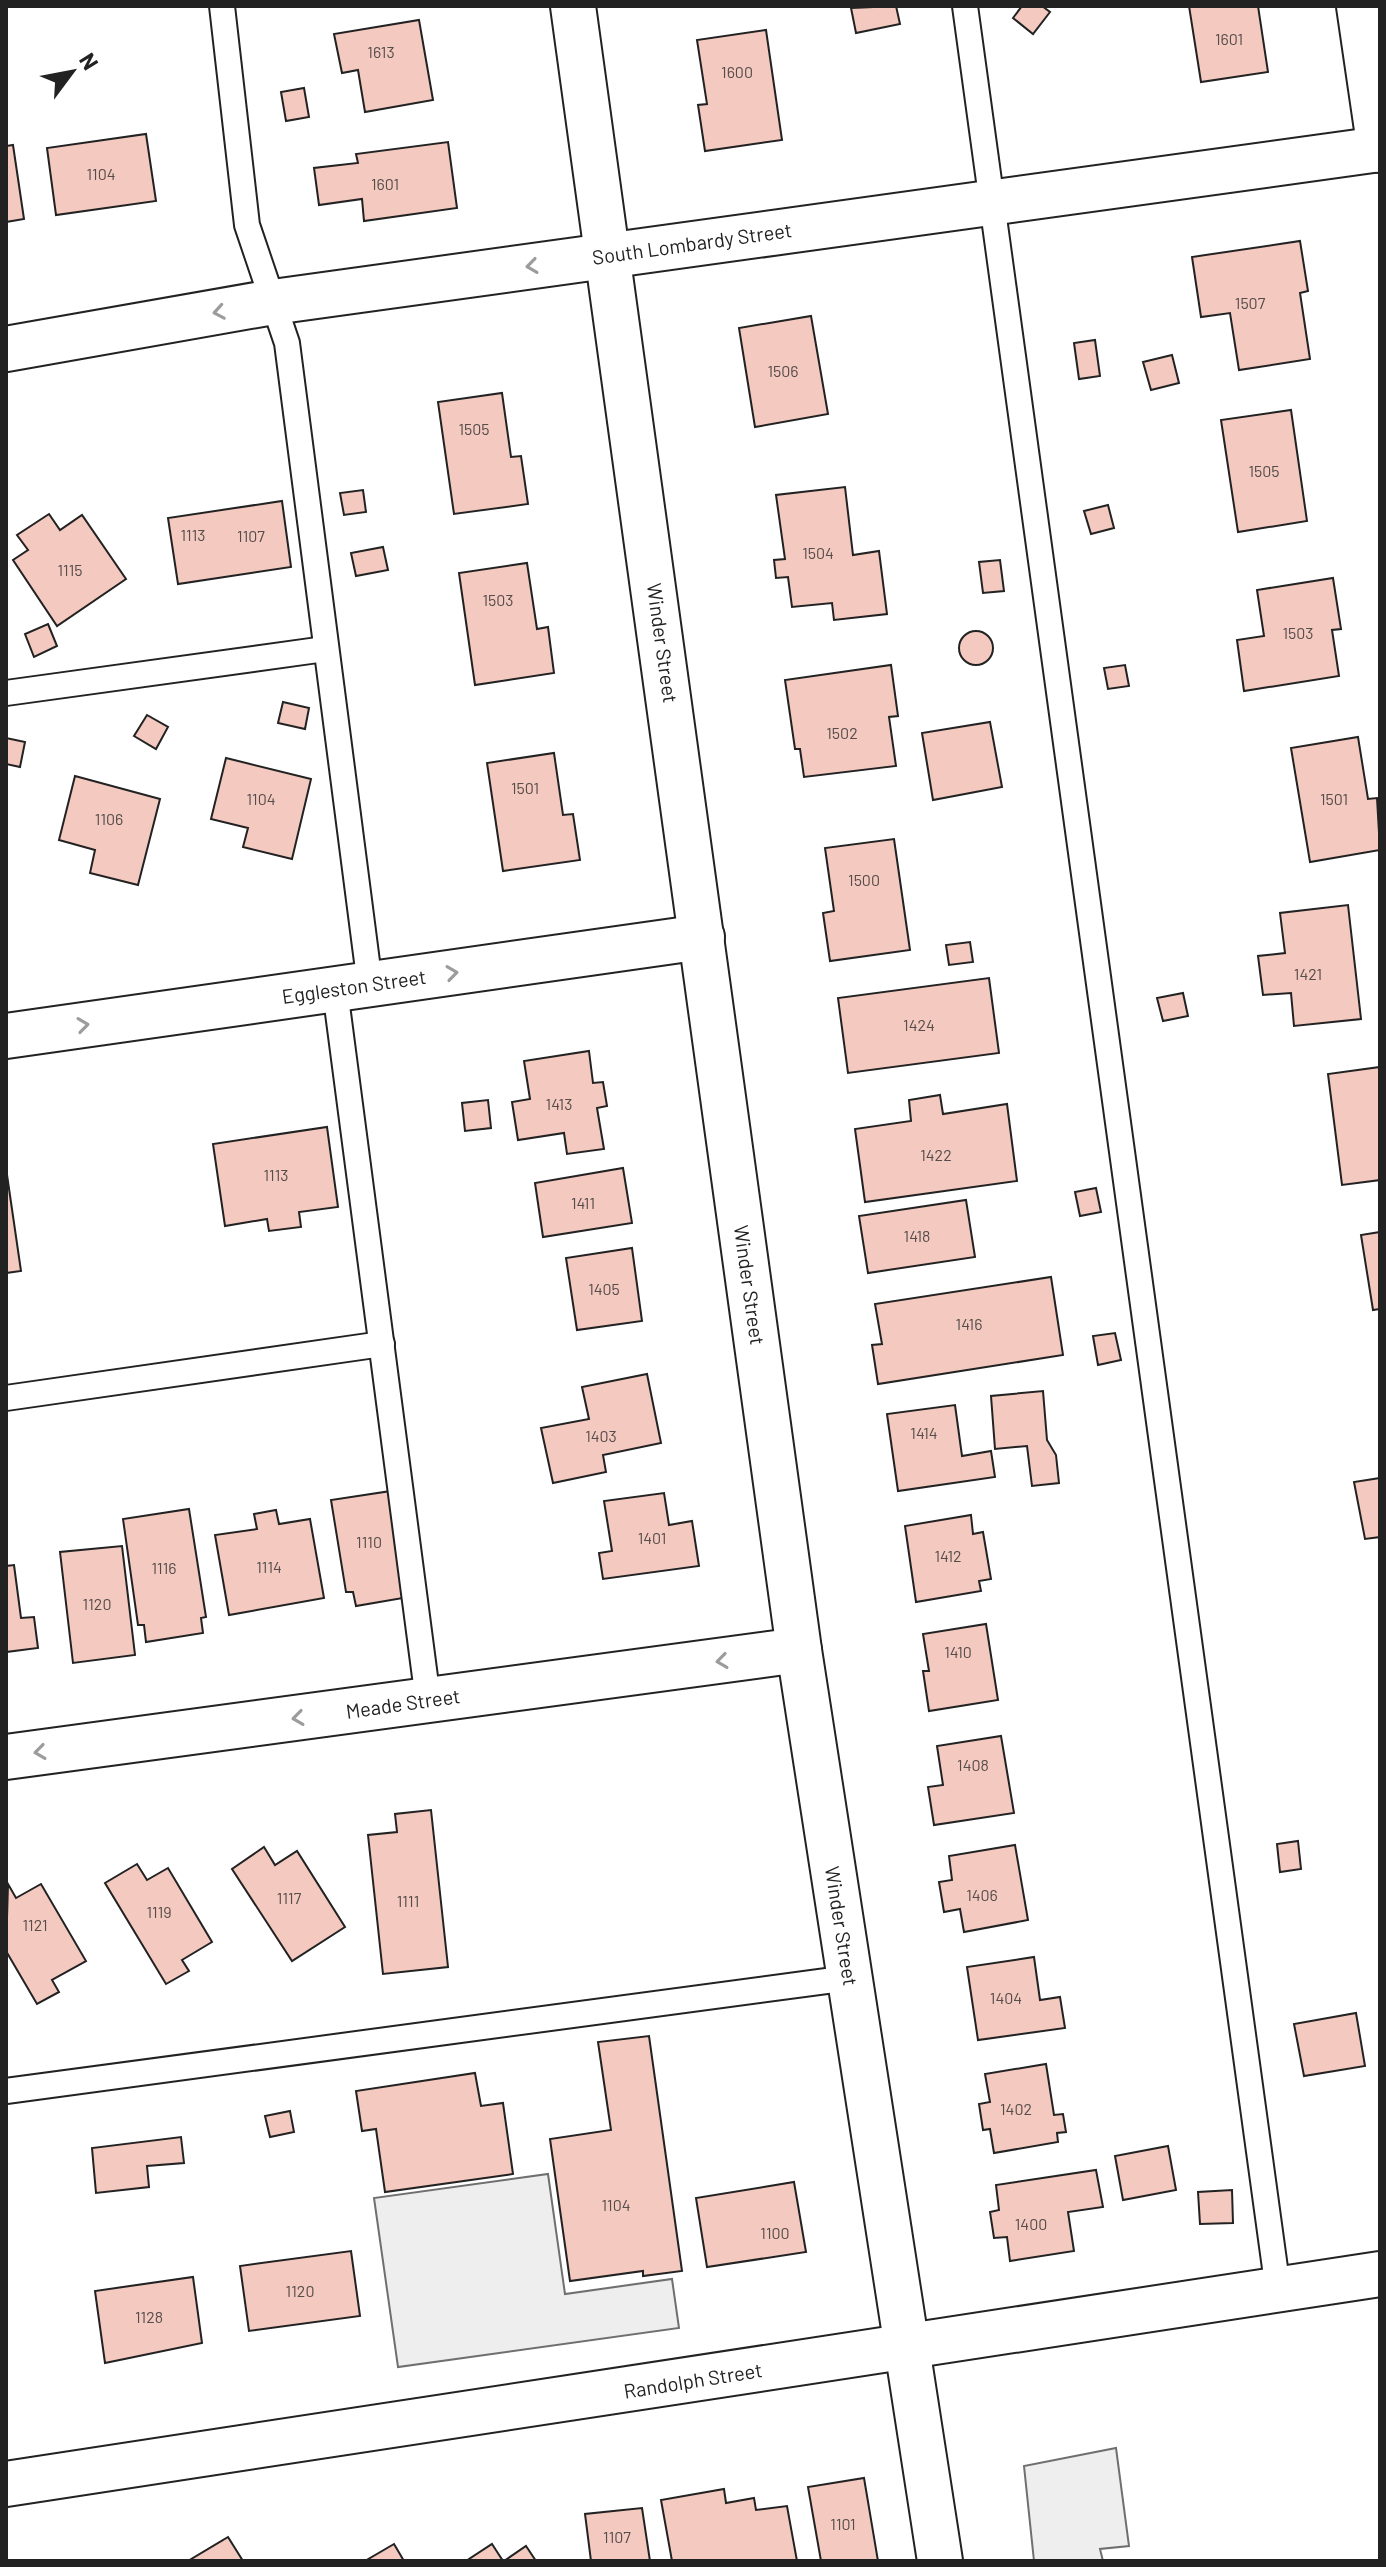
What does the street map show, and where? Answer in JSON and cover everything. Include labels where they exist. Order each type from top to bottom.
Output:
[{"type":"street","name":"Winder Street","points":[[573,6],[799,1650],[940,2561]]},
{"type":"street","points":[[1359,6],[1380,149]]},
{"type":"street","name":"South Lombardy Street","points":[[6,349],[273,302],[1380,149]]},
{"type":"street","name":"Eggleston Street","points":[[6,1036],[702,937]]},
{"type":"street","name":"Meade Street","points":[[6,1757],[799,1650]]},
{"type":"street","name":"Randolph Street","points":[[6,2484],[906,2349],[1380,2274]]},
{"type":"lane","points":[[222,6],[247,225],[287,343],[325,649],[382,1344],[428,1700]]},
{"type":"lane","points":[[965,6],[1278,2290]]},
{"type":"lane","points":[[6,693],[325,649]]},
{"type":"lane","points":[[6,1398],[382,1344]]},
{"type":"lane","points":[[6,2091],[849,1978]]},
{"type":"shaded area","points":[[548,2174],[565,2294],[672,2279],[679,2328],[398,2367],[374,2198]]},
{"type":"shaded area","points":[[1116,2448],[1129,2546],[1100,2549],[1103,2561],[1034,2561],[1024,2466]]},
{"type":"building","points":[[896,6],[900,24],[856,33],[851,8]]},
{"type":"building","points":[[1022,6],[1042,6],[1050,12],[1033,34],[1013,18]]},
{"type":"building","points":[[1189,6],[1258,6],[1268,72],[1201,82]]},
{"type":"building","points":[[419,20],[433,100],[365,112],[358,70],[342,73],[334,34]]},
{"type":"building","points":[[766,30],[782,140],[705,151],[698,105],[707,104],[697,40]]},
{"type":"building","points":[[304,88],[309,117],[286,121],[281,92]]},
{"type":"building","points":[[146,134],[156,201],[56,215],[47,148]]},
{"type":"building","points":[[448,142],[457,208],[364,221],[362,199],[319,205],[314,168],[358,163],[356,154]]},
{"type":"building","points":[[13,145],[24,219],[6,222],[6,146]]},
{"type":"building","points":[[1300,241],[1308,291],[1300,293],[1310,359],[1239,370],[1230,313],[1201,317],[1192,257]]},
{"type":"building","points":[[811,316],[828,414],[755,427],[739,328]]},
{"type":"building","points":[[1095,340],[1100,376],[1079,379],[1074,343]]},
{"type":"building","points":[[1172,355],[1179,383],[1151,390],[1143,362]]},
{"type":"building","points":[[502,393],[511,457],[521,456],[528,504],[454,514],[438,402]]},
{"type":"building","points":[[1291,410],[1307,521],[1238,532],[1221,420]]},
{"type":"building","points":[[845,487],[853,555],[879,551],[887,614],[834,620],[832,603],[792,607],[788,577],[776,578],[774,560],[785,559],[776,495]]},
{"type":"building","points":[[363,490],[366,512],[344,515],[340,493]]},
{"type":"building","points":[[282,501],[291,567],[178,584],[168,518]]},
{"type":"building","points":[[1108,505],[1114,528],[1091,534],[1084,511]]},
{"type":"building","points":[[49,514],[60,530],[82,515],[126,579],[57,626],[13,560],[28,550],[17,535]]},
{"type":"building","points":[[383,547],[388,570],[356,576],[351,553]]},
{"type":"building","points":[[1000,560],[1004,591],[983,593],[979,562]]},
{"type":"building","points":[[527,563],[537,629],[548,627],[554,673],[475,685],[459,573]]},
{"type":"building","points":[[1333,578],[1341,629],[1332,630],[1339,676],[1244,691],[1237,640],[1264,636],[1257,590]]},
{"type":"building","points":[[48,624],[57,646],[34,657],[25,634]]},
{"type":"building","points":[[976,631],[988,636],[993,648],[988,660],[976,665],[964,660],[959,648],[964,636]]},
{"type":"building","points":[[891,665],[898,716],[889,717],[896,766],[804,777],[800,749],[795,749],[785,680]]},
{"type":"building","points":[[1125,665],[1129,686],[1108,689],[1104,668]]},
{"type":"building","points":[[283,702],[309,708],[305,729],[278,723]]},
{"type":"building","points":[[147,715],[168,727],[156,749],[134,736]]},
{"type":"building","points":[[990,722],[1002,787],[933,800],[922,733]]},
{"type":"building","points":[[1358,737],[1368,799],[1377,798],[1380,850],[1310,862],[1291,748]]},
{"type":"building","points":[[6,738],[25,742],[20,767],[6,764]]},
{"type":"building","points":[[554,753],[563,815],[573,814],[580,860],[503,871],[487,763]]},
{"type":"building","points":[[226,758],[311,779],[292,859],[243,847],[248,828],[211,819]]},
{"type":"building","points":[[75,776],[160,799],[138,885],[90,873],[95,850],[59,840]]},
{"type":"building","points":[[894,839],[910,950],[830,961],[823,913],[834,911],[825,848]]},
{"type":"building","points":[[1348,905],[1361,1019],[1294,1026],[1291,993],[1263,995],[1258,956],[1285,953],[1280,913]]},
{"type":"building","points":[[970,942],[973,962],[949,965],[946,945]]},
{"type":"building","points":[[989,978],[999,1053],[848,1073],[838,998]]},
{"type":"building","points":[[1183,993],[1188,1016],[1163,1021],[1157,998]]},
{"type":"building","points":[[589,1051],[593,1083],[603,1082],[607,1106],[597,1108],[604,1149],[567,1154],[564,1133],[518,1140],[512,1102],[530,1099],[524,1061]]},
{"type":"building","points":[[1380,1067],[1380,1180],[1342,1185],[1328,1074]]},
{"type":"building","points":[[940,1095],[943,1114],[1007,1104],[1017,1181],[865,1202],[855,1129],[911,1121],[909,1100]]},
{"type":"building","points":[[488,1100],[491,1128],[465,1131],[462,1103]]},
{"type":"building","points":[[327,1127],[338,1207],[299,1212],[301,1227],[269,1231],[267,1219],[225,1226],[213,1144]]},
{"type":"building","points":[[6,1168],[21,1271],[6,1273]]},
{"type":"building","points":[[623,1168],[632,1223],[543,1237],[535,1183]]},
{"type":"building","points":[[1096,1188],[1101,1212],[1080,1216],[1075,1192]]},
{"type":"building","points":[[966,1200],[975,1257],[868,1273],[859,1216]]},
{"type":"building","points":[[1380,1232],[1380,1309],[1373,1310],[1361,1235]]},
{"type":"building","points":[[632,1248],[642,1321],[577,1330],[566,1258]]},
{"type":"building","points":[[1051,1277],[1063,1355],[878,1384],[872,1345],[882,1344],[875,1304]]},
{"type":"building","points":[[1115,1333],[1121,1360],[1098,1365],[1093,1336]]},
{"type":"building","points":[[647,1374],[661,1443],[603,1455],[606,1472],[553,1483],[541,1428],[589,1419],[582,1387]]},
{"type":"building","points":[[1043,1391],[1047,1440],[1056,1455],[1059,1483],[1032,1486],[1027,1446],[995,1449],[991,1396]]},
{"type":"building","points":[[955,1405],[962,1456],[991,1451],[995,1477],[898,1491],[887,1414]]},
{"type":"building","points":[[1380,1478],[1380,1537],[1365,1539],[1354,1482]]},
{"type":"building","points":[[391,1491],[406,1584],[401,1584],[403,1598],[356,1606],[353,1592],[346,1592],[331,1500]]},
{"type":"building","points":[[664,1493],[669,1525],[692,1521],[699,1566],[603,1579],[599,1553],[612,1551],[604,1501]]},
{"type":"building","points":[[189,1509],[206,1617],[201,1618],[203,1633],[146,1642],[144,1625],[138,1625],[123,1519]]},
{"type":"building","points":[[276,1510],[279,1524],[310,1519],[324,1598],[229,1615],[215,1535],[257,1529],[254,1514]]},
{"type":"building","points":[[971,1515],[973,1534],[983,1532],[991,1579],[979,1581],[981,1591],[916,1602],[905,1526]]},
{"type":"building","points":[[122,1546],[135,1655],[73,1663],[60,1552]]},
{"type":"building","points":[[14,1565],[21,1618],[34,1617],[38,1648],[6,1652],[6,1566]]},
{"type":"building","points":[[986,1624],[998,1700],[929,1711],[923,1671],[929,1671],[923,1634]]},
{"type":"building","points":[[1001,1736],[1014,1813],[934,1825],[928,1787],[943,1785],[937,1746]]},
{"type":"building","points":[[431,1810],[448,1967],[383,1974],[368,1835],[397,1832],[395,1814]]},
{"type":"building","points":[[1298,1841],[1301,1869],[1280,1872],[1277,1844]]},
{"type":"building","points":[[1015,1845],[1028,1920],[964,1932],[960,1909],[944,1912],[939,1882],[952,1880],[949,1856]]},
{"type":"building","points":[[264,1847],[275,1865],[297,1851],[345,1927],[292,1961],[232,1869]]},
{"type":"building","points":[[137,1864],[147,1880],[168,1868],[212,1942],[182,1960],[189,1971],[166,1984],[105,1883]]},
{"type":"building","points":[[8,1884],[16,1898],[41,1884],[86,1961],[52,1980],[59,1992],[37,2004],[6,1951]]},
{"type":"building","points":[[1034,1957],[1040,2000],[1060,1997],[1065,2028],[978,2040],[967,1967]]},
{"type":"building","points":[[1356,2013],[1365,2066],[1304,2076],[1294,2024]]},
{"type":"building","points":[[649,2036],[682,2271],[643,2276],[643,2271],[570,2281],[550,2139],[611,2130],[598,2042]]},
{"type":"building","points":[[1046,2064],[1054,2115],[1063,2114],[1066,2132],[1057,2133],[1058,2142],[994,2153],[990,2129],[983,2130],[979,2104],[990,2102],[985,2074]]},
{"type":"building","points":[[475,2073],[481,2106],[503,2103],[513,2174],[385,2192],[376,2129],[362,2131],[356,2091]]},
{"type":"building","points":[[290,2111],[294,2132],[270,2137],[265,2116]]},
{"type":"building","points":[[181,2137],[184,2163],[147,2166],[149,2187],[96,2193],[92,2148]]},
{"type":"building","points":[[1168,2146],[1176,2190],[1123,2200],[1115,2156]]},
{"type":"building","points":[[1096,2170],[1103,2207],[1068,2212],[1074,2251],[1010,2261],[1007,2237],[994,2238],[990,2212],[999,2210],[996,2185]]},
{"type":"building","points":[[794,2182],[806,2252],[707,2267],[696,2198]]},
{"type":"building","points":[[1232,2190],[1233,2223],[1200,2224],[1198,2192]]},
{"type":"building","points":[[351,2251],[360,2316],[249,2331],[240,2266]]},
{"type":"building","points":[[193,2277],[202,2343],[105,2363],[95,2291]]},
{"type":"building","points":[[864,2478],[878,2561],[821,2561],[808,2487]]},
{"type":"building","points":[[724,2489],[726,2503],[754,2498],[756,2510],[787,2506],[797,2561],[672,2561],[661,2500]]},
{"type":"building","points":[[642,2508],[650,2561],[591,2561],[585,2514]]},
{"type":"building","points":[[228,2537],[243,2561],[188,2561]]},
{"type":"building","points":[[394,2544],[404,2561],[365,2561]]},
{"type":"building","points":[[492,2544],[503,2561],[466,2561]]},
{"type":"building","points":[[526,2546],[536,2561],[504,2561]]}]
